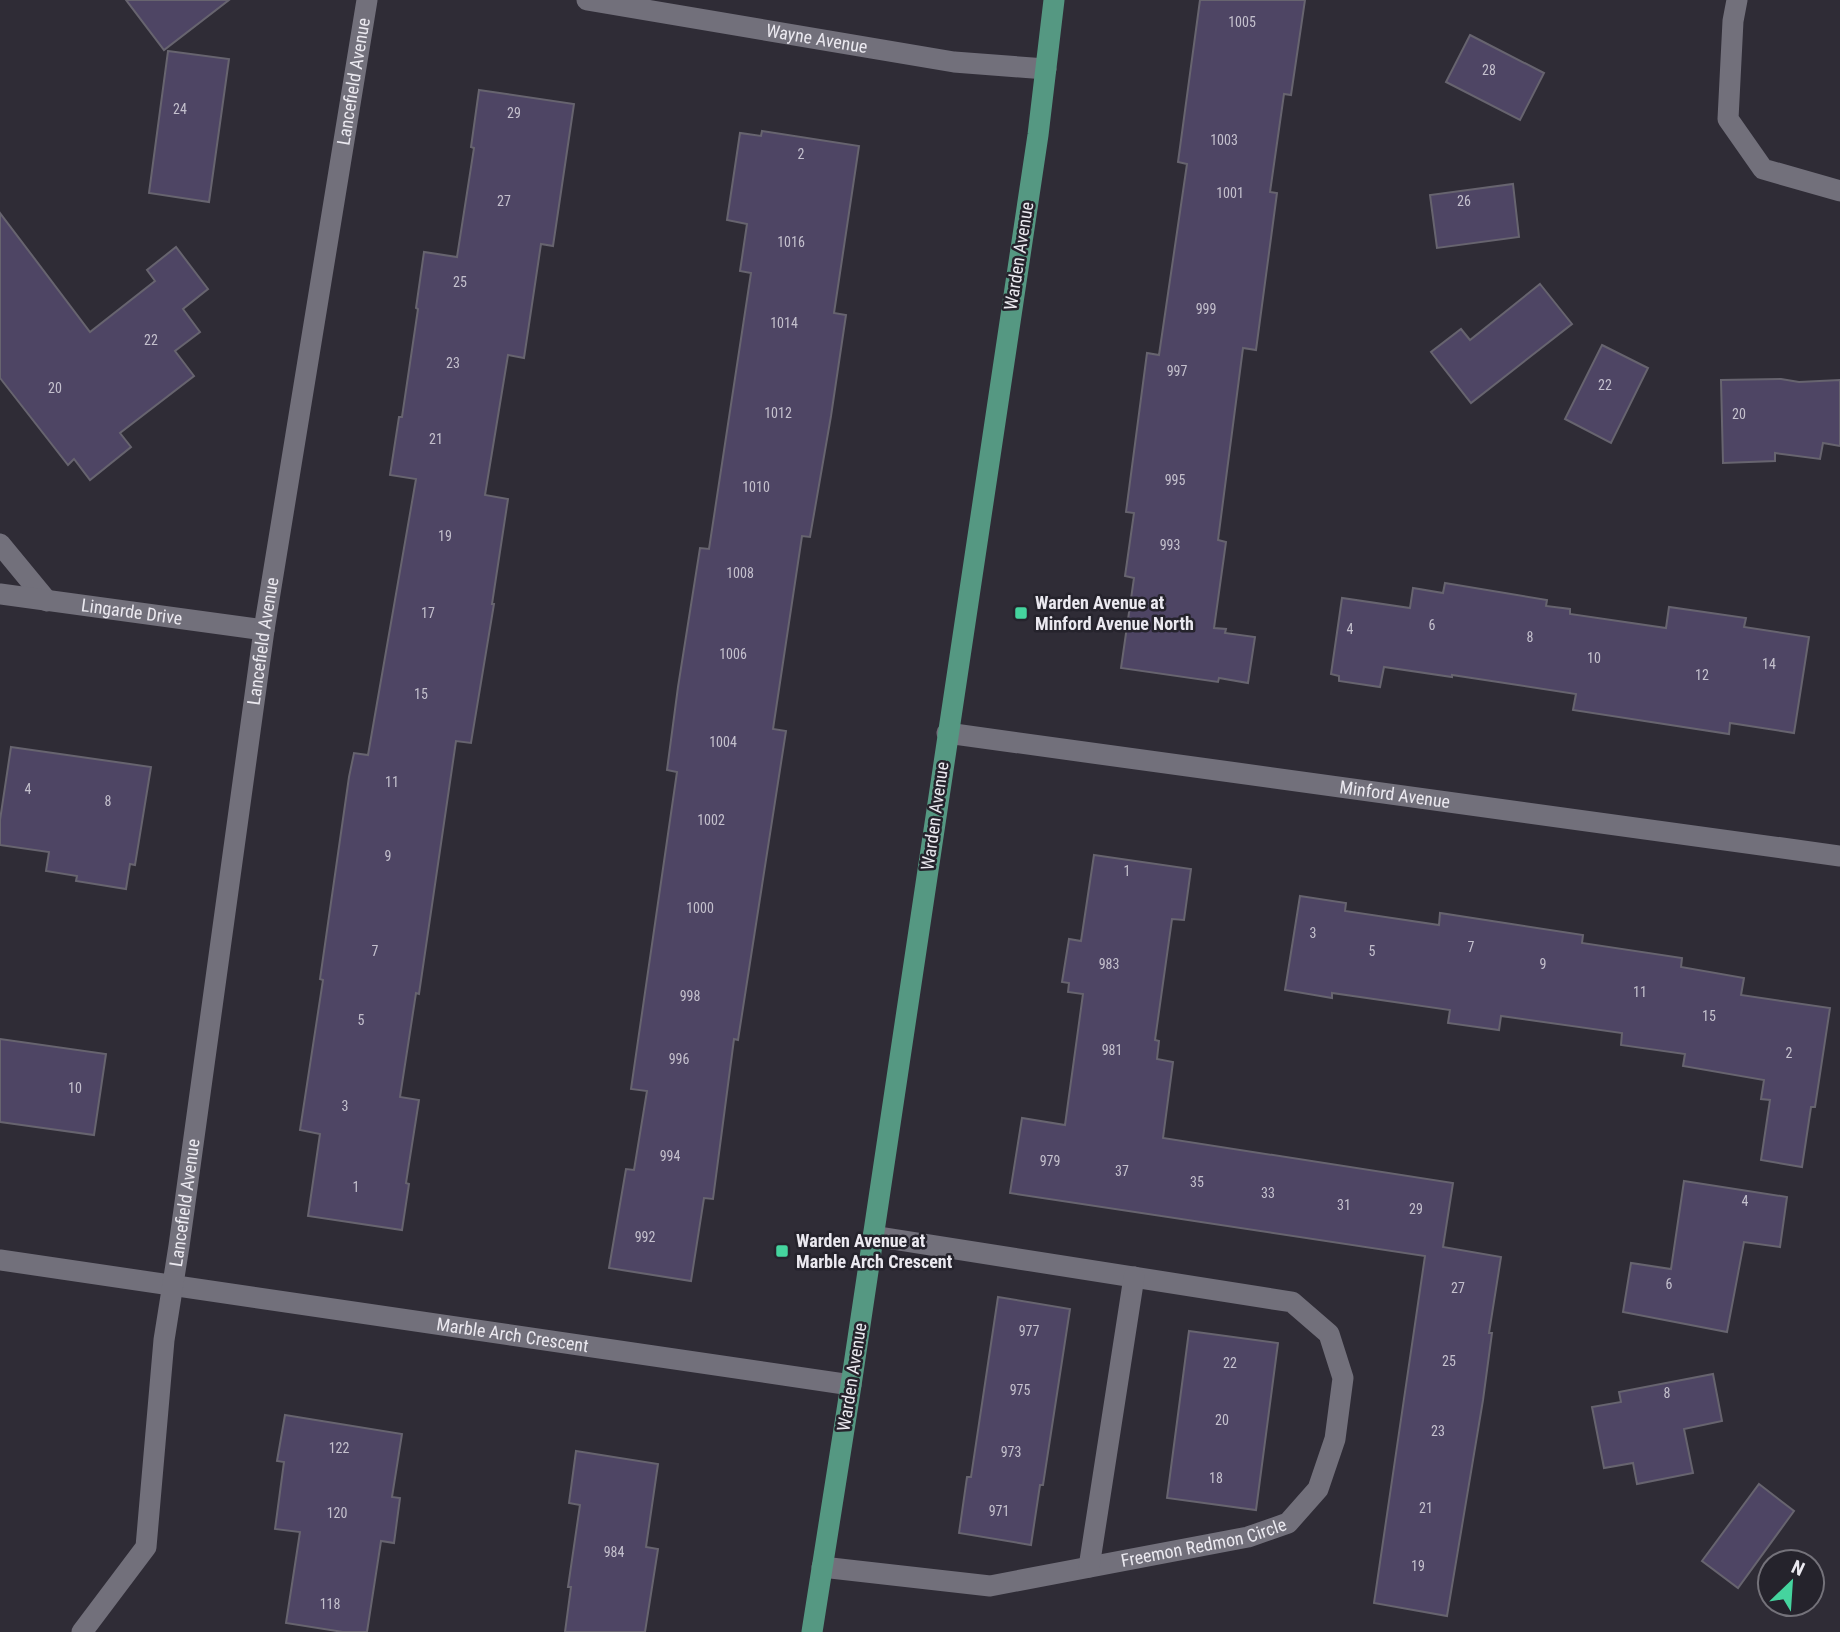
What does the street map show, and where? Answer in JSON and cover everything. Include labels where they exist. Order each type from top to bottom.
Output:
[{"type":"main road","name":"Warden Avenue","points":[[811,1632],[851,1385],[1054,0]]},
{"type":"street","name":"Lancefield Avenue","points":[[174,1286],[264,630],[367,0]]},
{"type":"street","name":"Wayne Avenue","points":[[587,0],[954,62],[1046,69]]},
{"type":"street","points":[[1737,0],[1733,21],[1728,118],[1763,169],[1840,191]]},
{"type":"street","points":[[0,544],[47,601]]},
{"type":"street","name":"Lingarde Drive","points":[[0,594],[264,630]]},
{"type":"street","name":"Minford Avenue","points":[[947,733],[1840,856]]},
{"type":"street","name":"Freemon Redmon Circle","points":[[822,1567],[990,1586],[1248,1537],[1288,1522],[1318,1489],[1335,1439],[1343,1378],[1329,1334],[1292,1303],[873,1236]]},
{"type":"street","name":"Marble Arch Crescent","points":[[0,1260],[851,1385]]},
{"type":"street","points":[[1089,1567],[1134,1277]]},
{"type":"street","points":[[82,1632],[145,1547],[164,1340],[174,1286]]},
{"type":"building","points":[[126,0],[229,0],[164,50]]},
{"type":"building","points":[[1200,0],[1305,0],[1291,95],[1284,94],[1270,192],[1277,193],[1256,350],[1243,348],[1218,540],[1226,542],[1214,628],[1226,629],[1225,633],[1255,637],[1248,683],[1219,678],[1218,682],[1121,668],[1134,578],[1125,576],[1134,513],[1126,512],[1147,353],[1159,355],[1187,164],[1178,162]]},
{"type":"building","points":[[1470,35],[1544,73],[1520,120],[1446,82]]},
{"type":"building","points":[[168,51],[229,59],[209,202],[149,193]]},
{"type":"building","points":[[479,90],[574,104],[553,246],[541,244],[524,358],[508,355],[485,495],[508,499],[471,743],[456,741],[419,994],[416,993],[400,1097],[419,1100],[406,1183],[409,1184],[402,1230],[308,1216],[320,1134],[300,1130],[323,980],[320,979],[349,777],[354,753],[368,755],[416,479],[390,475],[399,417],[402,417],[424,252],[457,257],[474,148],[471,147]]},
{"type":"building","points":[[762,131],[859,146],[834,313],[846,315],[810,537],[802,536],[773,729],[786,731],[738,1040],[734,1039],[713,1199],[704,1198],[691,1281],[609,1268],[626,1169],[634,1170],[647,1091],[631,1089],[677,772],[667,770],[678,687],[700,548],[709,549],[751,273],[740,271],[747,224],[727,220],[740,133],[761,136]]},
{"type":"building","points":[[1513,184],[1519,237],[1437,248],[1430,195]]},
{"type":"building","points":[[0,213],[90,332],[155,281],[147,270],[176,247],[208,289],[183,309],[200,332],[175,351],[194,376],[120,433],[131,447],[90,480],[74,459],[68,465],[0,378]]},
{"type":"building","points":[[1540,284],[1572,324],[1471,403],[1431,352],[1461,329],[1470,340]]},
{"type":"building","points":[[1602,345],[1648,368],[1611,443],[1565,419]]},
{"type":"building","points":[[1781,379],[1799,382],[1840,380],[1840,446],[1823,443],[1820,459],[1775,453],[1775,461],[1723,463],[1721,380]]},
{"type":"building","points":[[1445,583],[1547,600],[1546,606],[1570,609],[1570,614],[1666,628],[1669,607],[1746,618],[1744,627],[1809,637],[1794,733],[1730,723],[1729,734],[1573,710],[1576,694],[1452,675],[1384,667],[1380,687],[1339,681],[1339,676],[1331,674],[1342,598],[1410,608],[1413,588],[1443,593]]},
{"type":"building","points":[[11,747],[151,767],[135,865],[130,864],[126,889],[76,881],[77,876],[46,871],[49,852],[0,845],[0,820]]},
{"type":"building","points":[[1094,855],[1191,869],[1184,920],[1172,919],[1155,1040],[1159,1041],[1157,1059],[1173,1062],[1163,1138],[1453,1183],[1443,1247],[1501,1257],[1489,1333],[1492,1333],[1483,1400],[1447,1616],[1374,1603],[1425,1256],[1010,1193],[1022,1118],[1065,1125],[1083,994],[1068,992],[1069,983],[1062,982],[1069,939],[1081,941]]},
{"type":"building","points":[[1300,896],[1346,903],[1345,911],[1439,925],[1440,913],[1583,935],[1582,943],[1682,958],[1681,967],[1744,978],[1741,995],[1830,1008],[1815,1107],[1811,1107],[1802,1167],[1761,1160],[1770,1100],[1761,1099],[1764,1080],[1683,1066],[1685,1054],[1621,1045],[1622,1033],[1501,1016],[1499,1030],[1448,1023],[1450,1010],[1332,993],[1332,998],[1285,990]]},
{"type":"building","points":[[0,1039],[106,1054],[94,1135],[0,1122]]},
{"type":"building","points":[[1684,1181],[1787,1197],[1780,1247],[1744,1242],[1727,1332],[1623,1312],[1631,1263],[1671,1269]]},
{"type":"building","points":[[998,1297],[1070,1309],[1031,1545],[959,1533],[967,1477],[971,1477]]},
{"type":"building","points":[[1189,1331],[1278,1343],[1256,1510],[1167,1498]]},
{"type":"building","points":[[1713,1374],[1722,1421],[1684,1429],[1693,1473],[1637,1484],[1633,1463],[1604,1468],[1592,1407],[1621,1402],[1619,1392]]},
{"type":"building","points":[[285,1415],[402,1434],[392,1497],[400,1498],[394,1543],[381,1541],[367,1632],[343,1632],[286,1623],[300,1532],[275,1529],[284,1462],[277,1461]]},
{"type":"building","points":[[576,1451],[658,1464],[646,1547],[658,1549],[645,1632],[565,1632],[571,1587],[568,1587],[580,1505],[569,1503]]},
{"type":"building","points":[[1759,1484],[1794,1511],[1767,1548],[1756,1548],[1756,1563],[1738,1588],[1702,1561]]},
{"type":"place","name":"Warden Avenue at Minford Avenue North","points":[[1021,613]]},
{"type":"place","name":"Warden Avenue at Marble Arch Crescent","points":[[782,1251]]}]
